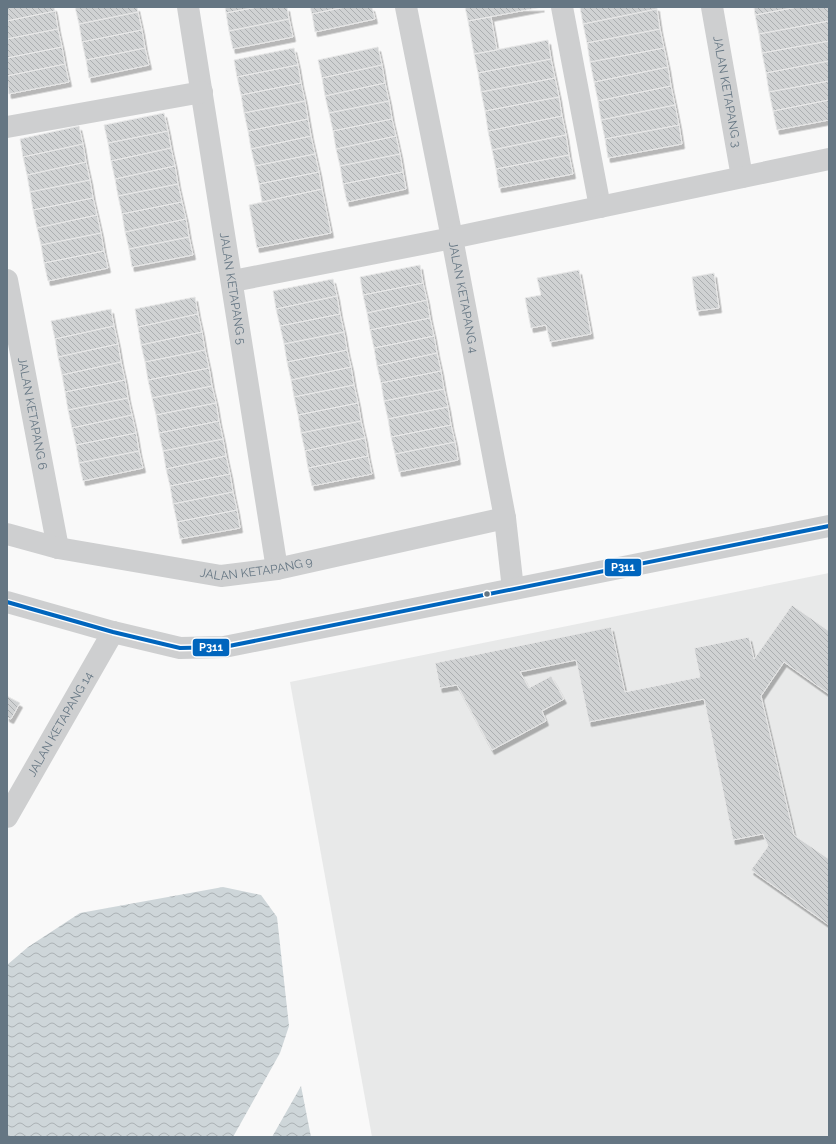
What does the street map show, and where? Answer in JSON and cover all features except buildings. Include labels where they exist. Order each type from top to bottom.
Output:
[{"type":"street","name":"JALAN KETAPANG 5","points":[[188,7],[233,281],[277,569]]},
{"type":"street","name":"JALAN KETAPANG 4","points":[[406,7],[452,238],[505,518],[514,589]]},
{"type":"street","points":[[562,7],[600,207]]},
{"type":"street","name":"JALAN KETAPANG 3","points":[[712,7],[742,177]]},
{"type":"street","points":[[7,127],[202,92]]},
{"type":"street","points":[[233,281],[452,238],[829,159]]},
{"type":"street","name":"JALAN KETAPANG 6","points":[[7,280],[58,548]]},
{"type":"street","name":"JALAN KETAPANG 9","points":[[7,534],[58,548],[221,576],[277,569],[505,518]]},
{"type":"street","points":[[7,602],[113,632],[180,648],[224,647],[829,526]]},
{"type":"street","name":"JALAN KETAPANG 14","points":[[7,817],[113,632]]},
{"type":"shaded area","points":[[829,573],[829,1137],[372,1137],[290,682]]},
{"type":"water","points":[[223,887],[261,895],[277,917],[289,1026],[280,1053],[233,1137],[7,1137],[7,965],[28,947],[80,913]]},
{"type":"water","points":[[301,1086],[311,1137],[272,1137]]},
{"type":"transit line","name":"P311","points":[[7,602],[113,632],[180,648],[224,647],[829,526]]}]
